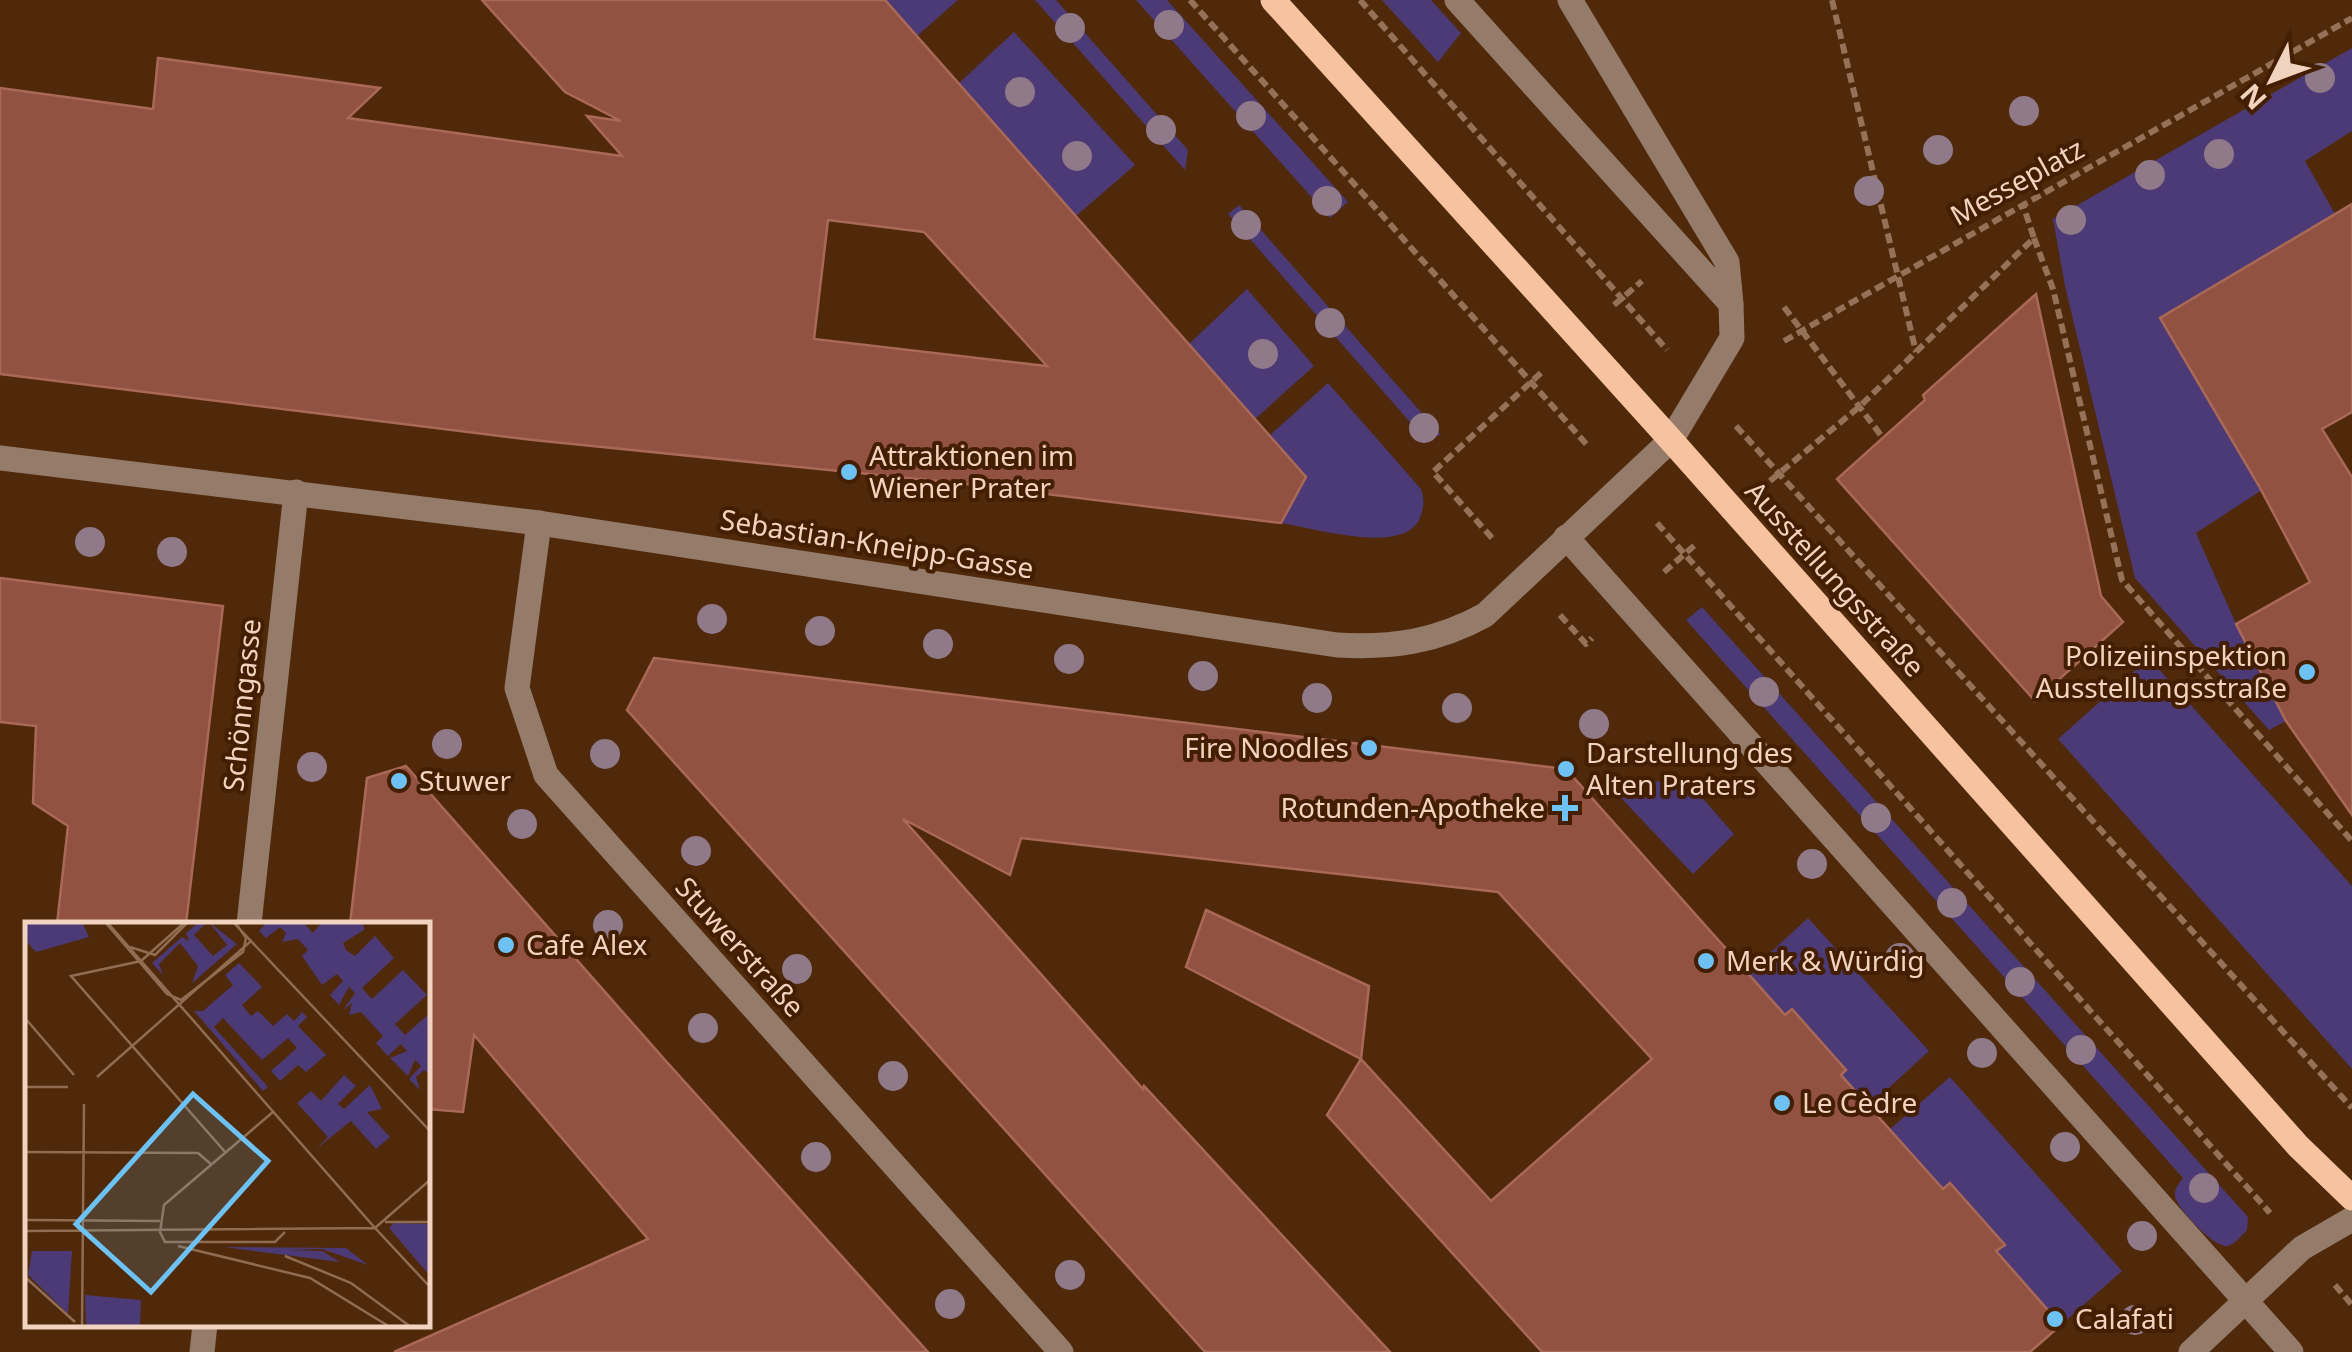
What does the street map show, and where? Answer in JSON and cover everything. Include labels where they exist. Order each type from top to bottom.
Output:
[{"type":"main road","name":"Ausstellungsstraße","points":[[1273,0],[1672,440],[2298,1146],[2352,1198]]},
{"type":"street","points":[[1457,0],[1731,304]]},
{"type":"street","name":"Sebastian-Kneipp-Gasse","points":[[0,458],[539,523],[1298,639],[1371,646],[1425,641],[1485,615],[1672,440],[1732,338],[1727,262],[1570,0]]},
{"type":"street","name":"Schönngasse","points":[[248,922],[296,492]]},
{"type":"street","name":"Stuwerstraße","points":[[539,523],[517,688],[546,775],[1062,1352]]},
{"type":"street","points":[[1566,537],[2291,1352]]},
{"type":"street","points":[[2191,1352],[2302,1248],[2352,1220]]},
{"type":"street","points":[[202,1352],[205,1327]]},
{"type":"path","points":[[1190,0],[2352,1305]]},
{"type":"path","points":[[1360,0],[1778,474],[2352,1108]]},
{"type":"path","points":[[1832,0],[1916,352]]},
{"type":"path","name":"Messeplatz","points":[[1768,351],[2352,18]]},
{"type":"path","points":[[2022,205],[2053,289],[2122,580],[2352,841]]},
{"type":"path","points":[[1778,474],[1859,406],[2034,238]]},
{"type":"path","points":[[1802,330],[1882,438]]},
{"type":"shaded area","points":[[885,0],[958,0],[917,36]]},
{"type":"shaded area","points":[[1035,0],[1056,0],[1188,150],[1185,170]]},
{"type":"shaded area","points":[[1136,0],[1167,0],[1348,202],[1330,218]]},
{"type":"shaded area","points":[[1382,0],[1431,0],[1461,33],[1438,62]]},
{"type":"shaded area","points":[[1014,32],[1135,165],[1076,216],[958,84]]},
{"type":"shaded area","points":[[2352,48],[2352,131],[2305,161],[2335,214],[2160,318],[2262,490],[2196,533],[2236,624],[2286,721],[2269,730],[2135,578],[2065,286],[2053,219]]},
{"type":"shaded area","points":[[1239,205],[1441,435],[1423,437],[1228,214]]},
{"type":"shaded area","points":[[1247,289],[1314,366],[1255,419],[1189,344]]},
{"type":"shaded area","points":[[1328,383],[1421,489],[1422,512],[1409,530],[1376,538],[1281,523],[1269,436]]},
{"type":"shaded area","points":[[1702,607],[2248,1217],[2247,1230],[2236,1241],[2222,1245],[2191,1220],[2175,1196],[2183,1178],[1686,620]]},
{"type":"shaded area","points":[[2149,658],[2352,886],[2352,1069],[2058,739]]},
{"type":"shaded area","points":[[1608,776],[1691,785],[1734,834],[1693,874],[1606,782]]},
{"type":"shaded area","points":[[1808,918],[1929,1051],[1868,1107],[1840,1076],[1846,1070],[1792,1010],[1785,1015],[1748,973]]},
{"type":"shaded area","points":[[1950,1077],[2122,1271],[2061,1325],[1996,1251],[2005,1244],[1950,1184],[1942,1190],[1889,1130]]},
{"type":"building","points":[[482,0],[885,0],[1306,477],[1281,523],[958,483],[533,440],[0,374],[0,88],[153,109],[158,58],[380,88],[348,118],[622,156],[587,116],[621,121],[565,92]],"holes":[[[828,220],[924,232],[1047,366],[814,339]]]},
{"type":"building","points":[[2352,204],[2352,412],[2322,429],[2352,477],[2352,815],[2286,721],[2236,624],[2310,582],[2259,486],[2160,318]]},
{"type":"building","points":[[2036,294],[2101,596],[2123,622],[2035,701],[1837,479]]},
{"type":"building","points":[[0,578],[223,606],[186,922],[57,922],[68,826],[33,803],[36,726],[0,722]]},
{"type":"building","points":[[654,658],[1566,769],[1785,1015],[1792,1009],[1846,1070],[1841,1075],[1943,1189],[1950,1183],[2005,1245],[1996,1251],[2061,1325],[2030,1352],[1542,1352],[1327,1115],[1361,1059],[1491,1201],[1652,1059],[1498,892],[1021,838],[1010,875],[903,819],[1143,1089],[1144,1086],[1390,1352],[1205,1352],[627,710]]},
{"type":"building","points":[[406,766],[928,1352],[394,1352],[648,1239],[474,1035],[463,1112],[430,1109],[430,922],[350,922],[367,778]]},
{"type":"building","points":[[1206,910],[1369,986],[1361,1059],[1186,967]]},
{"type":"place","name":"Attraktionen im Wiener Prater","points":[[849,472]]},
{"type":"place","name":"Polizeiinspektion Ausstellungsstraße","points":[[2307,672]]},
{"type":"place","name":"Fire Noodles","points":[[1369,748]]},
{"type":"place","name":"Darstellung des Alten Praters","points":[[1566,769]]},
{"type":"place","name":"Stuwer","points":[[399,781]]},
{"type":"place","name":"Rotunden-Apotheke","points":[[1565,808]]},
{"type":"place","name":"Cafe Alex","points":[[506,945]]},
{"type":"place","name":"Merk & Würdig","points":[[1706,961]]},
{"type":"place","name":"Le Cèdre","points":[[1782,1103]]},
{"type":"place","name":"Calafati","points":[[2055,1319]]}]
